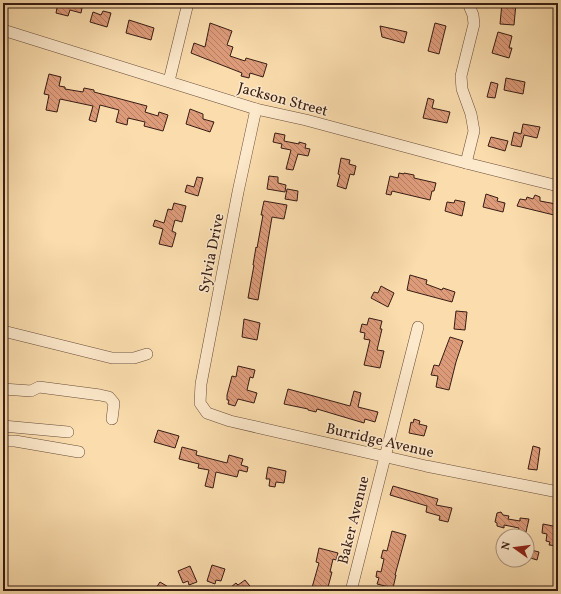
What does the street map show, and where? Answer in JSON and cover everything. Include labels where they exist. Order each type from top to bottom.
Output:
[{"type":"street","points":[[169,81],[188,3]]},
{"type":"street","points":[[466,163],[474,131],[471,114],[462,89],[461,76],[474,24],[473,15],[468,3]]},
{"type":"street","name":"Jackson Street","points":[[3,30],[256,109],[306,120],[558,186]]},
{"type":"street","name":"Sylvia Drive","points":[[200,404],[201,384],[238,192],[256,109]]},
{"type":"street","name":"Baker Avenue","points":[[351,591],[418,326]]},
{"type":"street","points":[[3,331],[112,358],[134,358],[147,354]]},
{"type":"street","points":[[3,389],[31,391],[39,387],[109,397],[114,403],[112,418]]},
{"type":"street","name":"Burridge Avenue","points":[[200,404],[207,413],[230,421],[384,457],[558,492]]},
{"type":"street","points":[[3,426],[68,432]]},
{"type":"street","points":[[3,440],[79,452]]},
{"type":"building","points":[[58,3],[83,3],[81,13],[70,10],[68,16],[56,13]]},
{"type":"building","points":[[502,3],[516,3],[514,25],[500,24]]},
{"type":"building","points":[[103,11],[111,13],[107,27],[90,22],[93,12],[101,15]]},
{"type":"building","points":[[129,20],[154,28],[151,40],[126,33]]},
{"type":"building","points":[[210,23],[232,31],[227,45],[233,47],[230,56],[245,61],[246,58],[267,64],[263,77],[250,73],[249,78],[241,76],[242,73],[191,53],[194,43],[205,47]]},
{"type":"building","points":[[435,23],[446,26],[439,54],[428,51]]},
{"type":"building","points":[[380,26],[407,32],[404,43],[382,37]]},
{"type":"building","points":[[498,32],[512,36],[509,48],[512,48],[509,58],[492,53]]},
{"type":"building","points":[[49,74],[61,77],[59,86],[65,87],[65,89],[83,92],[84,88],[94,90],[94,92],[147,106],[145,112],[158,116],[159,112],[168,115],[163,131],[144,126],[145,122],[128,118],[127,125],[116,122],[119,110],[100,105],[96,122],[89,120],[93,106],[60,99],[57,112],[46,110],[49,95],[44,94]]},
{"type":"building","points":[[506,78],[525,82],[523,94],[504,90]]},
{"type":"building","points":[[491,82],[498,84],[495,98],[487,97]]},
{"type":"building","points":[[428,98],[434,100],[432,108],[450,112],[447,123],[423,118]]},
{"type":"building","points":[[190,109],[203,114],[203,119],[214,122],[210,132],[186,124]]},
{"type":"building","points":[[523,124],[540,127],[537,138],[524,135],[521,147],[511,145],[514,132],[521,134]]},
{"type":"building","points":[[275,133],[285,135],[284,141],[306,144],[305,148],[310,149],[308,156],[298,154],[293,170],[286,169],[291,150],[281,148],[282,144],[273,142]]},
{"type":"building","points":[[491,137],[508,141],[505,151],[488,146]]},
{"type":"building","points":[[341,158],[350,160],[349,164],[356,166],[354,175],[350,174],[346,189],[337,186],[340,175],[338,174]]},
{"type":"building","points":[[399,173],[414,175],[414,178],[436,183],[430,200],[392,191],[391,195],[386,194],[390,176],[398,178]]},
{"type":"building","points":[[269,176],[278,177],[278,183],[286,185],[285,192],[267,189]]},
{"type":"building","points":[[197,177],[203,178],[198,196],[185,192],[187,185],[194,187]]},
{"type":"building","points":[[287,189],[298,191],[297,201],[285,199]]},
{"type":"building","points":[[486,194],[498,198],[497,201],[505,203],[503,212],[483,207]]},
{"type":"building","points":[[535,195],[540,197],[540,201],[556,204],[554,215],[517,206],[520,199],[526,200],[527,197],[533,199]]},
{"type":"building","points":[[455,200],[465,202],[462,216],[445,211],[447,202],[454,203]]},
{"type":"building","points":[[264,201],[287,205],[284,219],[272,217],[258,300],[248,298],[263,215],[261,215]]},
{"type":"building","points":[[174,203],[186,206],[182,222],[175,220],[172,231],[176,233],[172,247],[159,244],[163,229],[153,226],[155,220],[164,223],[168,209],[172,210]]},
{"type":"building","points":[[410,275],[427,280],[426,284],[442,290],[443,288],[455,292],[452,302],[407,290]]},
{"type":"building","points":[[381,286],[394,293],[388,307],[371,298],[374,292],[378,293]]},
{"type":"building","points":[[456,311],[467,312],[465,330],[454,329]]},
{"type":"building","points":[[369,318],[382,321],[380,329],[382,329],[377,350],[384,351],[380,368],[364,365],[370,340],[364,339],[365,333],[360,332],[362,324],[367,325]]},
{"type":"building","points":[[244,319],[260,323],[257,340],[242,337]]},
{"type":"building","points":[[450,337],[463,341],[449,390],[436,387],[438,376],[431,375],[434,365],[439,366]]},
{"type":"building","points":[[238,366],[255,370],[253,378],[250,377],[247,390],[257,393],[254,403],[238,399],[235,406],[228,404],[229,400],[227,400],[227,395],[232,376],[236,377]]},
{"type":"building","points":[[288,389],[350,406],[354,391],[361,393],[358,407],[378,412],[375,422],[365,419],[364,423],[317,409],[316,412],[284,404]]},
{"type":"building","points":[[414,419],[420,421],[419,424],[427,426],[424,436],[409,433],[411,422],[413,423]]},
{"type":"building","points":[[158,430],[179,436],[175,448],[154,442]]},
{"type":"building","points":[[533,446],[540,448],[537,470],[528,469]]},
{"type":"building","points":[[182,447],[197,451],[196,455],[227,463],[229,455],[243,459],[241,465],[248,467],[247,472],[239,470],[237,477],[216,472],[213,488],[205,486],[209,470],[198,468],[199,464],[179,459]]},
{"type":"building","points":[[268,467],[286,471],[284,483],[276,482],[275,487],[269,486],[270,479],[266,479]]},
{"type":"building","points":[[393,486],[438,499],[436,505],[452,508],[448,522],[439,520],[440,516],[426,512],[427,506],[390,495]]},
{"type":"building","points":[[501,512],[503,515],[509,516],[508,519],[520,521],[520,518],[529,519],[527,528],[504,525],[504,528],[497,526],[497,523],[495,522],[497,513]]},
{"type":"building","points":[[543,524],[558,527],[558,546],[549,545],[550,542],[546,541],[547,534],[542,533]]},
{"type":"building","points":[[392,531],[406,535],[393,588],[377,584],[379,578],[376,577],[377,571],[381,572],[384,559],[381,558],[383,550],[387,551]]},
{"type":"building","points":[[319,548],[338,553],[336,560],[333,559],[330,572],[332,572],[327,591],[311,591],[319,563],[316,562]]},
{"type":"building","points":[[535,551],[539,552],[537,560],[535,559]]},
{"type":"building","points":[[212,565],[225,569],[221,581],[216,580],[215,584],[207,581]]},
{"type":"building","points":[[190,566],[197,582],[189,585],[188,581],[183,583],[178,571]]},
{"type":"building","points":[[245,580],[254,591],[226,591],[236,583],[238,585]]},
{"type":"building","points":[[160,582],[175,591],[154,591]]}]
